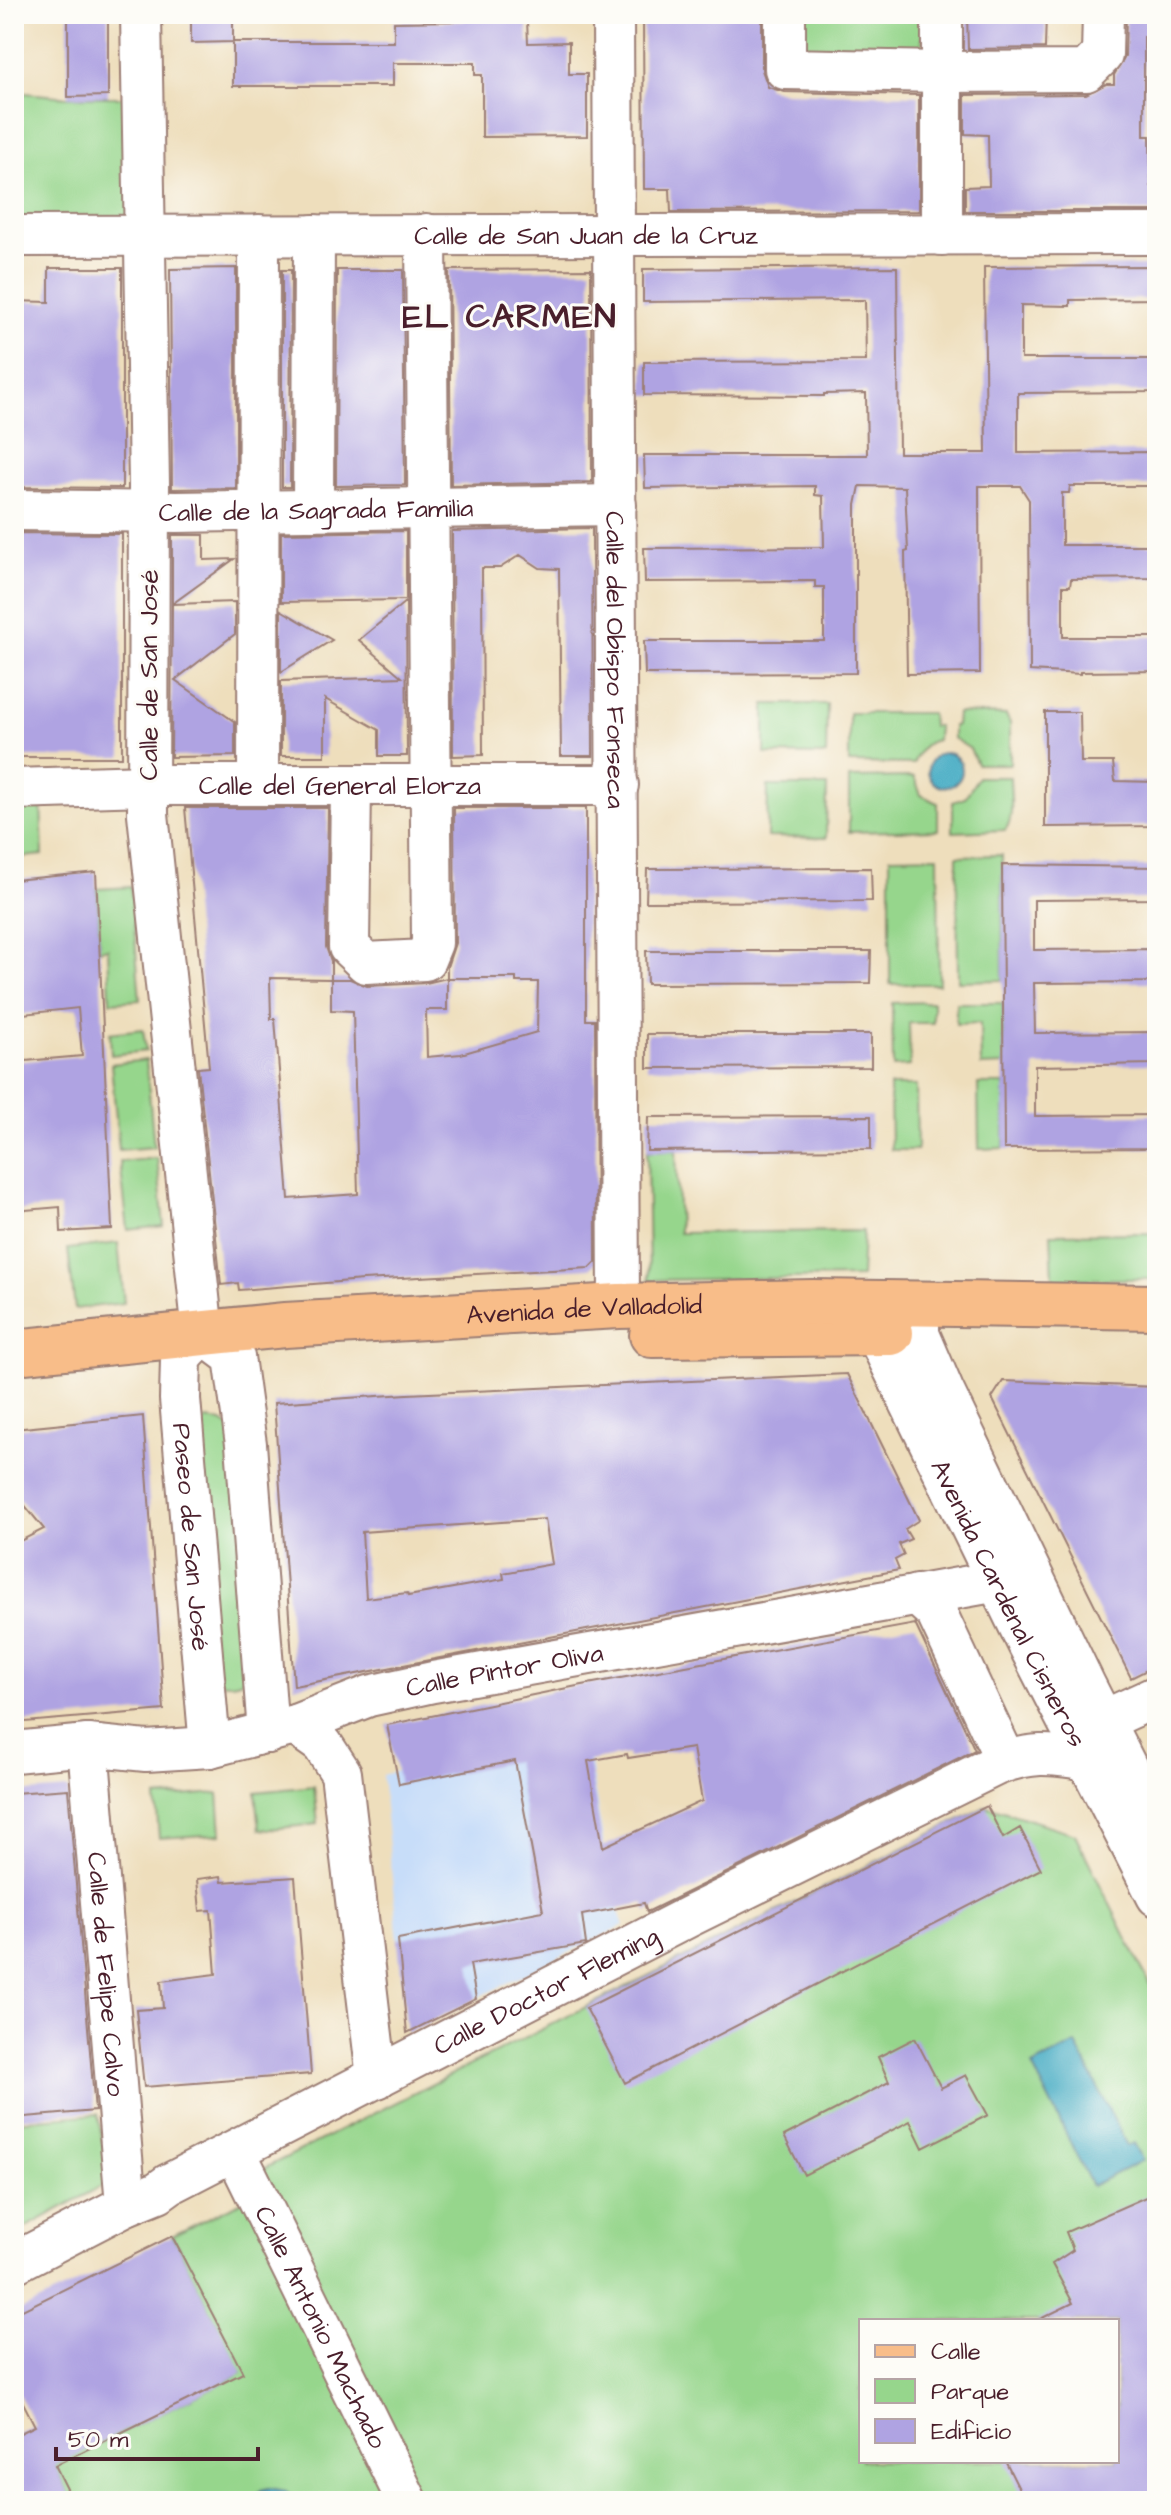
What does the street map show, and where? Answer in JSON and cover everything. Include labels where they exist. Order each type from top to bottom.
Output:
[{"type":"main road","name":"Avenida de Valladolid","points":[[14,1376],[206,1350],[285,1325],[619,1306],[898,1319],[1018,1333],[1157,1338]]},
{"type":"main road","name":"Avenida de Valladolid","points":[[14,1352],[287,1351],[1157,1307]]},
{"type":"street","name":"Calle de San José","points":[[141,14],[149,511],[147,785],[206,1350]]},
{"type":"street","name":"Calle del Obispo Fonseca","points":[[613,14],[619,1306]]},
{"type":"street","points":[[785,14],[785,69],[942,72],[1086,71],[1102,55],[1103,14]]},
{"type":"street","points":[[942,14],[942,235]]},
{"type":"street","points":[[351,785],[349,947],[366,963],[425,960],[432,943],[426,234]]},
{"type":"street","name":"Calle de San Juan de la Cruz","points":[[14,236],[1157,234]]},
{"type":"street","points":[[258,785],[259,235]]},
{"type":"street","points":[[313,510],[314,235]]},
{"type":"street","name":"Calle de la Sagrada Familia","points":[[14,510],[313,510],[616,505]]},
{"type":"street","name":"Calle del General Elorza","points":[[14,789],[147,785],[618,785]]},
{"type":"street","name":"Avenida Cardenal Cisneros","points":[[898,1319],[998,1581],[1157,1896]]},
{"type":"street","name":"Avenida Cardenal Cisneros","points":[[898,1319],[943,1390],[1157,1827]]},
{"type":"street","points":[[206,1350],[246,1444],[262,1654],[282,1729],[322,1744],[341,1773],[377,2078]]},
{"type":"street","name":"Paseo de San José","points":[[206,1350],[183,1445],[210,1747]]},
{"type":"street","points":[[183,1445],[191,1431],[206,1420],[222,1422],[246,1444]]},
{"type":"street","name":"Calle Pintor Oliva","points":[[14,1752],[88,1745],[146,1751],[210,1747],[282,1729],[369,1696],[433,1682],[998,1581]]},
{"type":"street","points":[[917,1595],[936,1612],[1006,1761]]},
{"type":"street","points":[[203,1668],[216,1681],[228,1684],[242,1682],[252,1673],[262,1654]]},
{"type":"street","points":[[1103,1721],[1157,1696]]},
{"type":"street","name":"Calle de Felipe Calvo","points":[[88,1745],[126,2205]]},
{"type":"street","name":"Calle Doctor Fleming","points":[[14,2263],[126,2205],[158,2192],[690,1916],[1006,1761],[1023,1755],[1054,1754],[1089,1760]]},
{"type":"street","name":"Calle Antonio Machado","points":[[235,2151],[407,2501]]},
{"type":"shaded area","points":[[577,1686],[612,1893],[624,1925],[407,2033],[382,1775],[396,1771],[387,1725]]},
{"type":"green space","points":[[797,14],[922,14],[922,56],[797,56]]},
{"type":"green space","points":[[14,92],[68,97],[142,97],[144,235],[14,236]]},
{"type":"green space","points":[[765,704],[827,704],[826,755],[765,754]]},
{"type":"green space","points":[[849,713],[931,713],[932,726],[938,726],[937,740],[922,748],[913,764],[849,763]]},
{"type":"green space","points":[[957,713],[1006,715],[1010,723],[1010,764],[977,764],[970,749],[953,738]]},
{"type":"green space","points":[[914,777],[921,795],[938,803],[938,830],[849,832],[849,778]]},
{"type":"green space","points":[[978,777],[1010,777],[1011,813],[1008,825],[1005,830],[953,832],[953,802],[965,798]]},
{"type":"green space","points":[[768,786],[827,786],[826,838],[767,837]]},
{"type":"green space","points":[[41,802],[43,855],[14,858],[14,803]]},
{"type":"green space","points":[[1002,855],[1003,980],[958,981],[957,856]]},
{"type":"green space","points":[[938,856],[939,984],[890,984],[890,857]]},
{"type":"green space","points":[[131,887],[140,1000],[110,1002],[108,948],[99,950],[97,889]]},
{"type":"green space","points":[[933,1002],[933,1023],[909,1023],[910,1066],[893,1067],[892,1003]]},
{"type":"green space","points":[[956,1003],[1003,1003],[1004,1065],[981,1066],[980,1023],[956,1024]]},
{"type":"green space","points":[[143,1029],[146,1051],[111,1055],[110,1033]]},
{"type":"green space","points":[[146,1060],[154,1147],[119,1150],[111,1064]]},
{"type":"green space","points":[[978,1084],[1004,1084],[1004,1148],[979,1149]]},
{"type":"green space","points":[[890,1086],[916,1086],[917,1150],[891,1150]]},
{"type":"green space","points":[[676,1150],[679,1233],[863,1231],[861,1277],[649,1280],[647,1151]]},
{"type":"green space","points":[[157,1158],[164,1226],[128,1230],[120,1162]]},
{"type":"green space","points":[[1157,1233],[1157,1279],[1053,1279],[1051,1234]]},
{"type":"green space","points":[[118,1243],[124,1303],[75,1309],[68,1249]]},
{"type":"green space","points":[[206,1420],[222,1422],[234,1430],[252,1673],[231,1683],[216,1681],[191,1431]]},
{"type":"green space","points":[[314,1786],[318,1824],[260,1830],[256,1792]]},
{"type":"green space","points":[[218,1793],[221,1834],[159,1838],[156,1798]]},
{"type":"green space","points":[[987,1806],[1075,1834],[1157,1999],[1157,2491],[1137,2501],[416,2501],[253,2174]]},
{"type":"green space","points":[[98,2114],[109,2182],[14,2234],[14,2121]]},
{"type":"green space","points":[[256,2194],[407,2501],[296,2501],[293,2496],[254,2496],[250,2501],[73,2501],[54,2465],[242,2373],[172,2236]]},
{"type":"water","points":[[945,753],[957,758],[962,770],[957,782],[945,787],[933,782],[928,770],[933,758]]},
{"type":"water","points":[[1076,2044],[1127,2146],[1134,2143],[1143,2160],[1092,2186],[1032,2066]]},
{"type":"water","points":[[261,2490],[286,2491],[296,2501],[250,2501]]},
{"type":"building","points":[[68,14],[108,14],[108,96],[68,97]]},
{"type":"building","points":[[191,14],[233,14],[233,42],[191,43]]},
{"type":"building","points":[[469,14],[516,14],[516,21],[527,20],[528,43],[569,42],[569,74],[587,74],[587,136],[482,137],[482,75],[475,75],[475,63],[393,63],[393,86],[233,86],[233,42],[394,42],[394,22],[464,21]]},
{"type":"building","points":[[643,14],[762,14],[762,70],[768,87],[774,89],[785,92],[919,95],[919,211],[671,212],[670,189],[644,189]]},
{"type":"building","points":[[967,14],[1046,14],[1045,48],[968,49]]},
{"type":"building","points":[[1126,14],[1157,14],[1157,36],[1144,37],[1144,136],[1150,136],[1151,186],[1157,186],[1157,211],[965,211],[965,187],[989,186],[988,135],[965,134],[965,95],[1086,94],[1106,84],[1114,84],[1114,75],[1125,56]]},
{"type":"building","points":[[1157,266],[1157,299],[1070,300],[1070,306],[1021,305],[1021,359],[1157,359],[1157,392],[1018,393],[1018,453],[1157,452],[1157,486],[1070,486],[1069,493],[1062,493],[1062,545],[1157,545],[1157,578],[1071,579],[1070,586],[1063,586],[1063,637],[1157,637],[1157,671],[1080,674],[1030,671],[1029,500],[1020,486],[979,486],[980,673],[907,674],[905,487],[860,486],[856,505],[856,673],[645,674],[644,641],[824,641],[824,587],[815,587],[815,581],[645,582],[644,548],[824,547],[823,496],[815,495],[815,486],[645,488],[644,455],[867,455],[866,393],[824,396],[644,395],[644,362],[866,361],[865,300],[643,302],[643,269],[897,267],[899,453],[986,453],[984,267]]},
{"type":"building","points":[[49,268],[122,268],[122,488],[14,487],[14,301],[49,302]]},
{"type":"building","points":[[236,268],[236,488],[172,489],[170,269]]},
{"type":"building","points":[[591,269],[592,482],[451,485],[449,270]]},
{"type":"building","points":[[282,270],[291,270],[290,487],[282,487]]},
{"type":"building","points":[[337,270],[403,270],[405,485],[336,486]]},
{"type":"building","points":[[592,528],[593,756],[561,756],[559,569],[540,568],[520,555],[500,568],[482,568],[483,755],[453,756],[452,531]]},
{"type":"building","points":[[406,531],[406,600],[281,602],[281,533]]},
{"type":"building","points":[[14,533],[122,534],[122,757],[14,757]]},
{"type":"building","points":[[172,535],[204,535],[204,560],[234,559],[172,604]]},
{"type":"building","points":[[406,601],[407,756],[379,756],[379,730],[325,699],[325,756],[281,756],[281,681],[402,677],[359,640]]},
{"type":"building","points":[[235,602],[235,634],[175,680],[235,722],[235,756],[171,757],[172,604]]},
{"type":"building","points":[[281,610],[332,640],[281,672]]},
{"type":"building","points":[[1045,712],[1080,712],[1081,762],[1113,762],[1115,781],[1157,782],[1157,826],[1045,827]]},
{"type":"building","points":[[185,808],[328,808],[326,947],[331,961],[331,979],[350,979],[367,986],[426,983],[447,978],[447,967],[455,943],[454,808],[586,808],[586,1020],[595,1020],[596,1262],[590,1268],[239,1290],[238,1283],[221,1285],[198,1068],[209,1067]],"holes":[[[270,978],[331,979],[331,1010],[353,1011],[358,1194],[289,1199],[275,1019],[271,1019]],[[447,978],[516,978],[516,982],[538,982],[537,1032],[461,1054],[427,1057],[426,1010],[447,1010]]]},
{"type":"building","points":[[1002,865],[1157,867],[1157,899],[1034,900],[1034,950],[1157,949],[1157,982],[1034,983],[1035,1033],[1157,1032],[1157,1064],[1035,1066],[1035,1116],[1157,1115],[1157,1148],[1004,1149]]},
{"type":"building","points":[[871,868],[872,901],[646,902],[647,869]]},
{"type":"building","points":[[96,872],[112,1229],[61,1232],[60,1207],[14,1211],[14,1062],[82,1056],[78,1008],[14,1015],[14,880]]},
{"type":"building","points":[[646,951],[871,951],[870,983],[647,984]]},
{"type":"building","points":[[647,1034],[871,1034],[871,1067],[647,1068]]},
{"type":"building","points":[[871,1116],[871,1149],[647,1151],[648,1117]]},
{"type":"building","points":[[847,1374],[919,1520],[905,1529],[911,1539],[899,1544],[904,1555],[895,1560],[899,1570],[294,1686],[274,1403]],"holes":[[[545,1519],[552,1564],[503,1573],[504,1579],[408,1596],[407,1593],[366,1598],[362,1532]]]},
{"type":"building","points":[[1003,1381],[1157,1387],[1157,1665],[1131,1678],[992,1398]]},
{"type":"building","points":[[143,1416],[164,1710],[14,1723],[14,1544],[44,1529],[18,1497],[14,1429]]},
{"type":"building","points":[[915,1624],[975,1750],[647,1912],[644,1903],[582,1915],[586,1944],[470,1964],[476,1999],[407,2033],[398,1939],[543,1911],[515,1761],[399,1784],[387,1725],[577,1686]],"holes":[[[693,1748],[702,1801],[603,1847],[588,1761]]]},
{"type":"building","points":[[68,1789],[95,2111],[14,2118],[14,1793]]},
{"type":"building","points":[[987,1806],[1003,1838],[1020,1828],[1041,1869],[625,2083],[586,2008]]},
{"type":"building","points":[[221,1876],[222,1882],[295,1877],[311,2074],[144,2087],[136,2010],[163,2008],[161,1981],[216,1974],[211,1910],[200,1911],[197,1879]]},
{"type":"building","points":[[915,2038],[941,2088],[966,2075],[988,2115],[923,2148],[910,2121],[804,2175],[784,2136],[889,2082],[878,2057]]},
{"type":"building","points":[[1157,2192],[1157,2491],[1137,2501],[1025,2501],[1006,2463],[1119,2463],[1119,2319],[1040,2319],[1073,2303],[1052,2264],[1073,2250],[1066,2232]]},
{"type":"building","points":[[172,2236],[243,2373],[55,2465],[73,2501],[14,2501],[14,2436],[35,2426],[14,2385],[14,2314]]},
{"type":"district","name":"EL CARMEN","points":[[510,315]]}]
